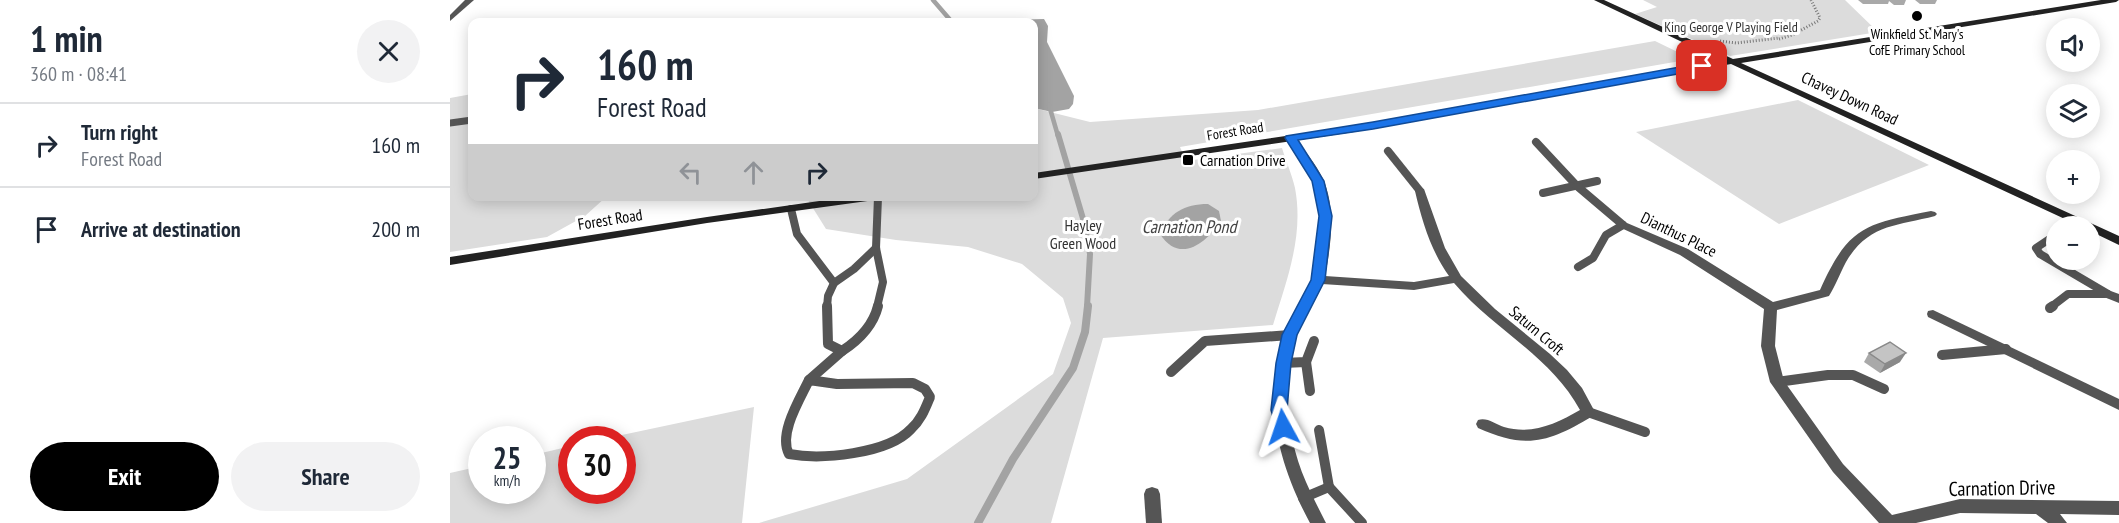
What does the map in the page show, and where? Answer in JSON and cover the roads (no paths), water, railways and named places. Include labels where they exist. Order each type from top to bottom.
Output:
[{"type":"main road","name":"Forest Road","points":[[1038,175],[1365,127],[1732,61],[2116,0]]},
{"type":"main road","name":"Chavey Down Road","points":[[1605,1],[2065,216]]},
{"type":"main road","name":"Forest Road","points":[[450,261],[850,201]]},
{"type":"main road","name":"Chavey Down Road","points":[[2100,232],[2119,241]]},
{"type":"street","points":[[450,19],[470,0]]},
{"type":"street","points":[[1290,138],[1318,181],[1326,216],[1318,280],[1290,335],[1283,363],[1279,410],[1291,461],[1303,498],[1318,523]]},
{"type":"street","name":"Dianthus Place","points":[[1577,186],[1623,225],[1684,252],[1771,307]]},
{"type":"street","name":"Saturn Croft","points":[[1420,191],[1428,225],[1456,279],[1502,323],[1554,363],[1580,392],[1588,412]]},
{"type":"street","points":[[1888,523],[1838,468],[1778,382],[1768,346],[1771,307],[1825,293],[1837,265],[1864,232],[1894,222],[1931,214]]},
{"type":"street","points":[[1318,280],[1414,286],[1456,279]]},
{"type":"street","points":[[1933,314],[2119,405]]},
{"type":"street","points":[[1483,424],[1509,435],[1537,436],[1554,432],[1588,412]]},
{"type":"street","points":[[1152,494],[1154,523]]},
{"type":"street","name":"Carnation Drive","points":[[1888,523],[1960,506],[2119,508]]},
{"type":"street","points":[[2041,508],[2059,523]]},
{"type":"lane","points":[[450,123],[468,121]]},
{"type":"lane","points":[[1536,142],[1577,186]]},
{"type":"lane","points":[[1388,151],[1420,191]]},
{"type":"lane","points":[[1543,193],[1597,181]]},
{"type":"lane","points":[[809,380],[837,384],[913,383],[925,389],[930,397],[927,410],[912,430],[894,443],[873,450],[800,456],[789,454],[785,447],[790,418],[809,380],[842,351],[858,341],[875,317],[883,282],[876,248],[880,201]]},
{"type":"lane","points":[[791,209],[797,234],[834,284]]},
{"type":"lane","points":[[1578,267],[1593,258],[1606,234],[1623,225]]},
{"type":"lane","points":[[2046,241],[2036,248],[2046,257]]},
{"type":"lane","points":[[842,351],[828,344],[828,296],[834,284],[876,248]]},
{"type":"lane","points":[[2068,270],[2113,296]]},
{"type":"lane","points":[[2050,308],[2068,294],[2113,296]]},
{"type":"lane","points":[[1172,372],[1205,342],[1290,335]]},
{"type":"lane","points":[[1310,391],[1306,362],[1314,341]]},
{"type":"lane","points":[[1942,355],[2006,349]]},
{"type":"lane","points":[[1283,363],[1306,362]]},
{"type":"lane","points":[[1778,382],[1828,375],[1853,375],[1884,389]]},
{"type":"lane","points":[[1588,412],[1646,432]]},
{"type":"lane","points":[[1319,430],[1329,488],[1362,523]]},
{"type":"lane","points":[[1303,498],[1329,488]]},
{"type":"water","points":[[1038,19],[1044,19],[1048,26],[1047,42],[1074,96],[1073,104],[1069,109],[1052,112],[1038,109]]},
{"type":"water","name":"Carnation Pond","points":[[1199,204],[1208,204],[1219,211],[1221,221],[1201,243],[1184,249],[1176,248],[1160,234],[1168,220],[1178,211]]},
{"type":"waterway","points":[[933,0],[949,18]]},
{"type":"waterway","points":[[1049,105],[1058,136]]},
{"type":"waterway","points":[[1058,134],[1084,222],[1090,254],[1087,307]]},
{"type":"waterway","points":[[978,523],[1013,459],[1073,368],[1085,332],[1088,306]]},
{"type":"place","name":"Winkfield St. Mary's CofE Primary School","points":[[1917,16]]},
{"type":"place","name":"Carnation Drive","points":[[1188,160]]},
{"type":"park label","name":"King George V Playing Field","points":[[1731,27]]},
{"type":"park label","name":"Hayley Green Wood","points":[[1083,234]]}]
